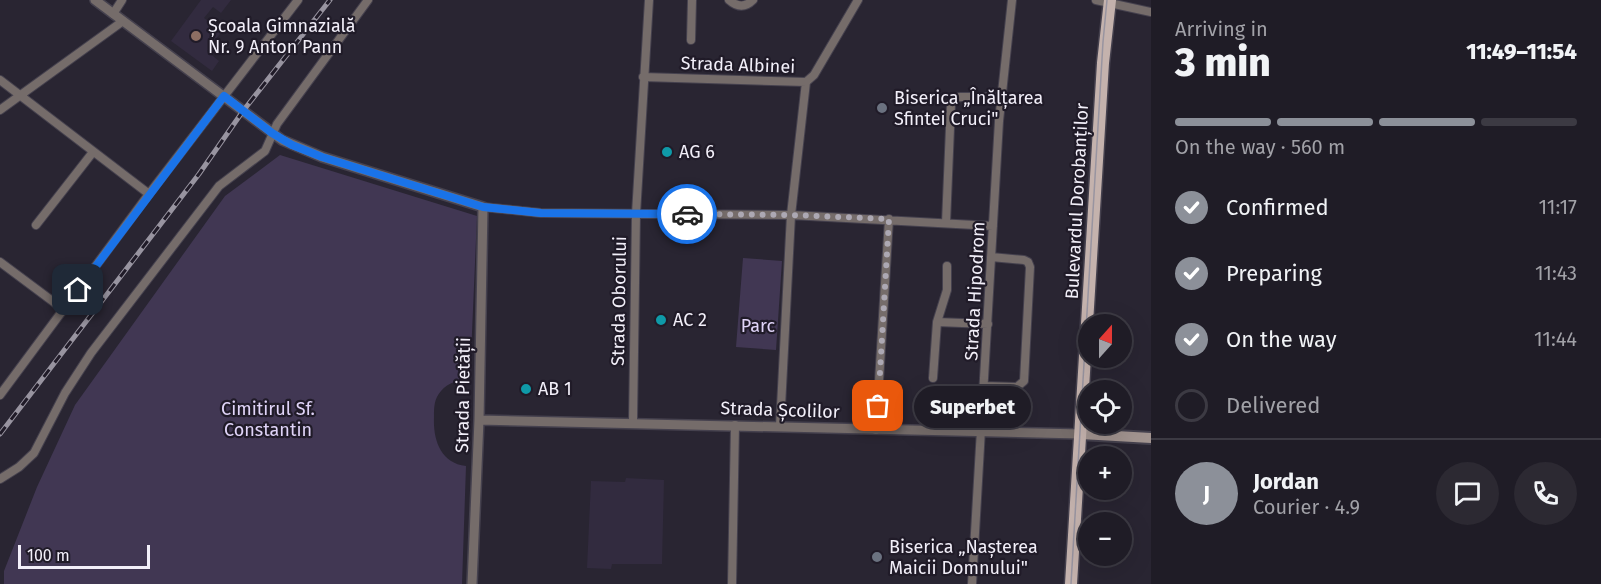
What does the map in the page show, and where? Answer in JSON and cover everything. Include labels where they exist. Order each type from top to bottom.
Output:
[{"type":"main road","name":"Bulevardul Dorobanților","points":[[1084,380],[1103,63],[1109,1]]},
{"type":"main road","name":"Bulevardul Dorobanților","points":[[1071,584],[1081,434]]},
{"type":"main road","name":"Strada Școlilor","points":[[1081,434],[1151,438]]},
{"type":"street","points":[[95,0],[272,133],[292,145],[322,157],[483,207],[541,213],[791,215],[993,226]]},
{"type":"street","points":[[113,14],[122,0]]},
{"type":"street","points":[[0,395],[297,0]]},
{"type":"street","points":[[0,479],[19,467],[34,453],[44,438],[65,393],[91,353],[219,186],[265,151],[272,133],[292,102],[368,0]]},
{"type":"street","name":"Strada Oborului","points":[[633,422],[636,214],[649,0]]},
{"type":"street","points":[[691,40],[693,0]]},
{"type":"street","points":[[729,0],[740,6],[753,0]]},
{"type":"street","name":"Strada Albinei","points":[[643,77],[806,82],[814,75],[858,0]]},
{"type":"street","name":"Strada Hipodrom","points":[[972,584],[1001,97],[1012,0]]},
{"type":"street","points":[[1096,0],[1151,12]]},
{"type":"street","points":[[0,110],[123,21]]},
{"type":"street","points":[[0,80],[149,194]]},
{"type":"street","points":[[780,426],[791,215],[806,82]]},
{"type":"street","points":[[946,223],[951,104],[960,97],[1001,97]]},
{"type":"street","points":[[36,225],[93,152]]},
{"type":"street","name":"Strada Pietății","points":[[472,584],[479,420],[483,207]]},
{"type":"street","points":[[876,430],[889,219]]},
{"type":"street","points":[[984,386],[1017,387],[1024,381],[1030,267],[1024,260],[991,257]]},
{"type":"street","points":[[0,262],[63,309]]},
{"type":"street","points":[[933,378],[937,322],[946,290],[947,266]]},
{"type":"street","points":[[937,322],[988,324]]},
{"type":"street","name":"Strada Școlilor","points":[[479,420],[1078,434]]},
{"type":"street","points":[[732,584],[735,425]]},
{"type":"shaded area","name":"Școala Gimnazială Nr. 9 Anton Pann","points":[[201,0],[231,0],[221,13],[213,7],[204,18],[222,31],[207,51],[219,61],[212,71],[171,41]]},
{"type":"shaded area","points":[[626,478],[664,480],[662,564],[612,564],[611,569],[587,568],[591,481],[625,482]]},
{"type":"green space","name":"Cimitirul Sf. Constantin","points":[[280,155],[477,216],[470,379],[447,385],[437,397],[434,410],[435,434],[440,449],[450,460],[466,466],[462,584],[4,584],[4,571],[37,487],[75,405],[225,196]]},
{"type":"green space","name":"Parc","points":[[743,258],[782,261],[776,350],[736,347]]},
{"type":"tram line","points":[[1071,584],[1107,0]]},
{"type":"railway","points":[[0,434],[199,174],[243,111],[330,0]]},
{"type":"way so far","points":[[687,214],[889,219],[878,406]]},
{"type":"place","name":"Școala Gimnazială Nr. 9 Anton Pann","points":[[196,36]]},
{"type":"place","name":"Biserica „Înălțarea Sfintei Cruci\"","points":[[882,108]]},
{"type":"place","name":"AG 6","points":[[667,152]]},
{"type":"place","name":"AC 2","points":[[661,320]]},
{"type":"place","name":"AB 1","points":[[526,389]]},
{"type":"place","name":"Superbet","points":[[878,406]]},
{"type":"place","name":"Biserica „Nașterea Maicii Domnului\"","points":[[877,557]]},
{"type":"route","points":[[78,290],[224,96],[272,133],[292,145],[322,157],[483,207],[541,213],[687,214]]}]
